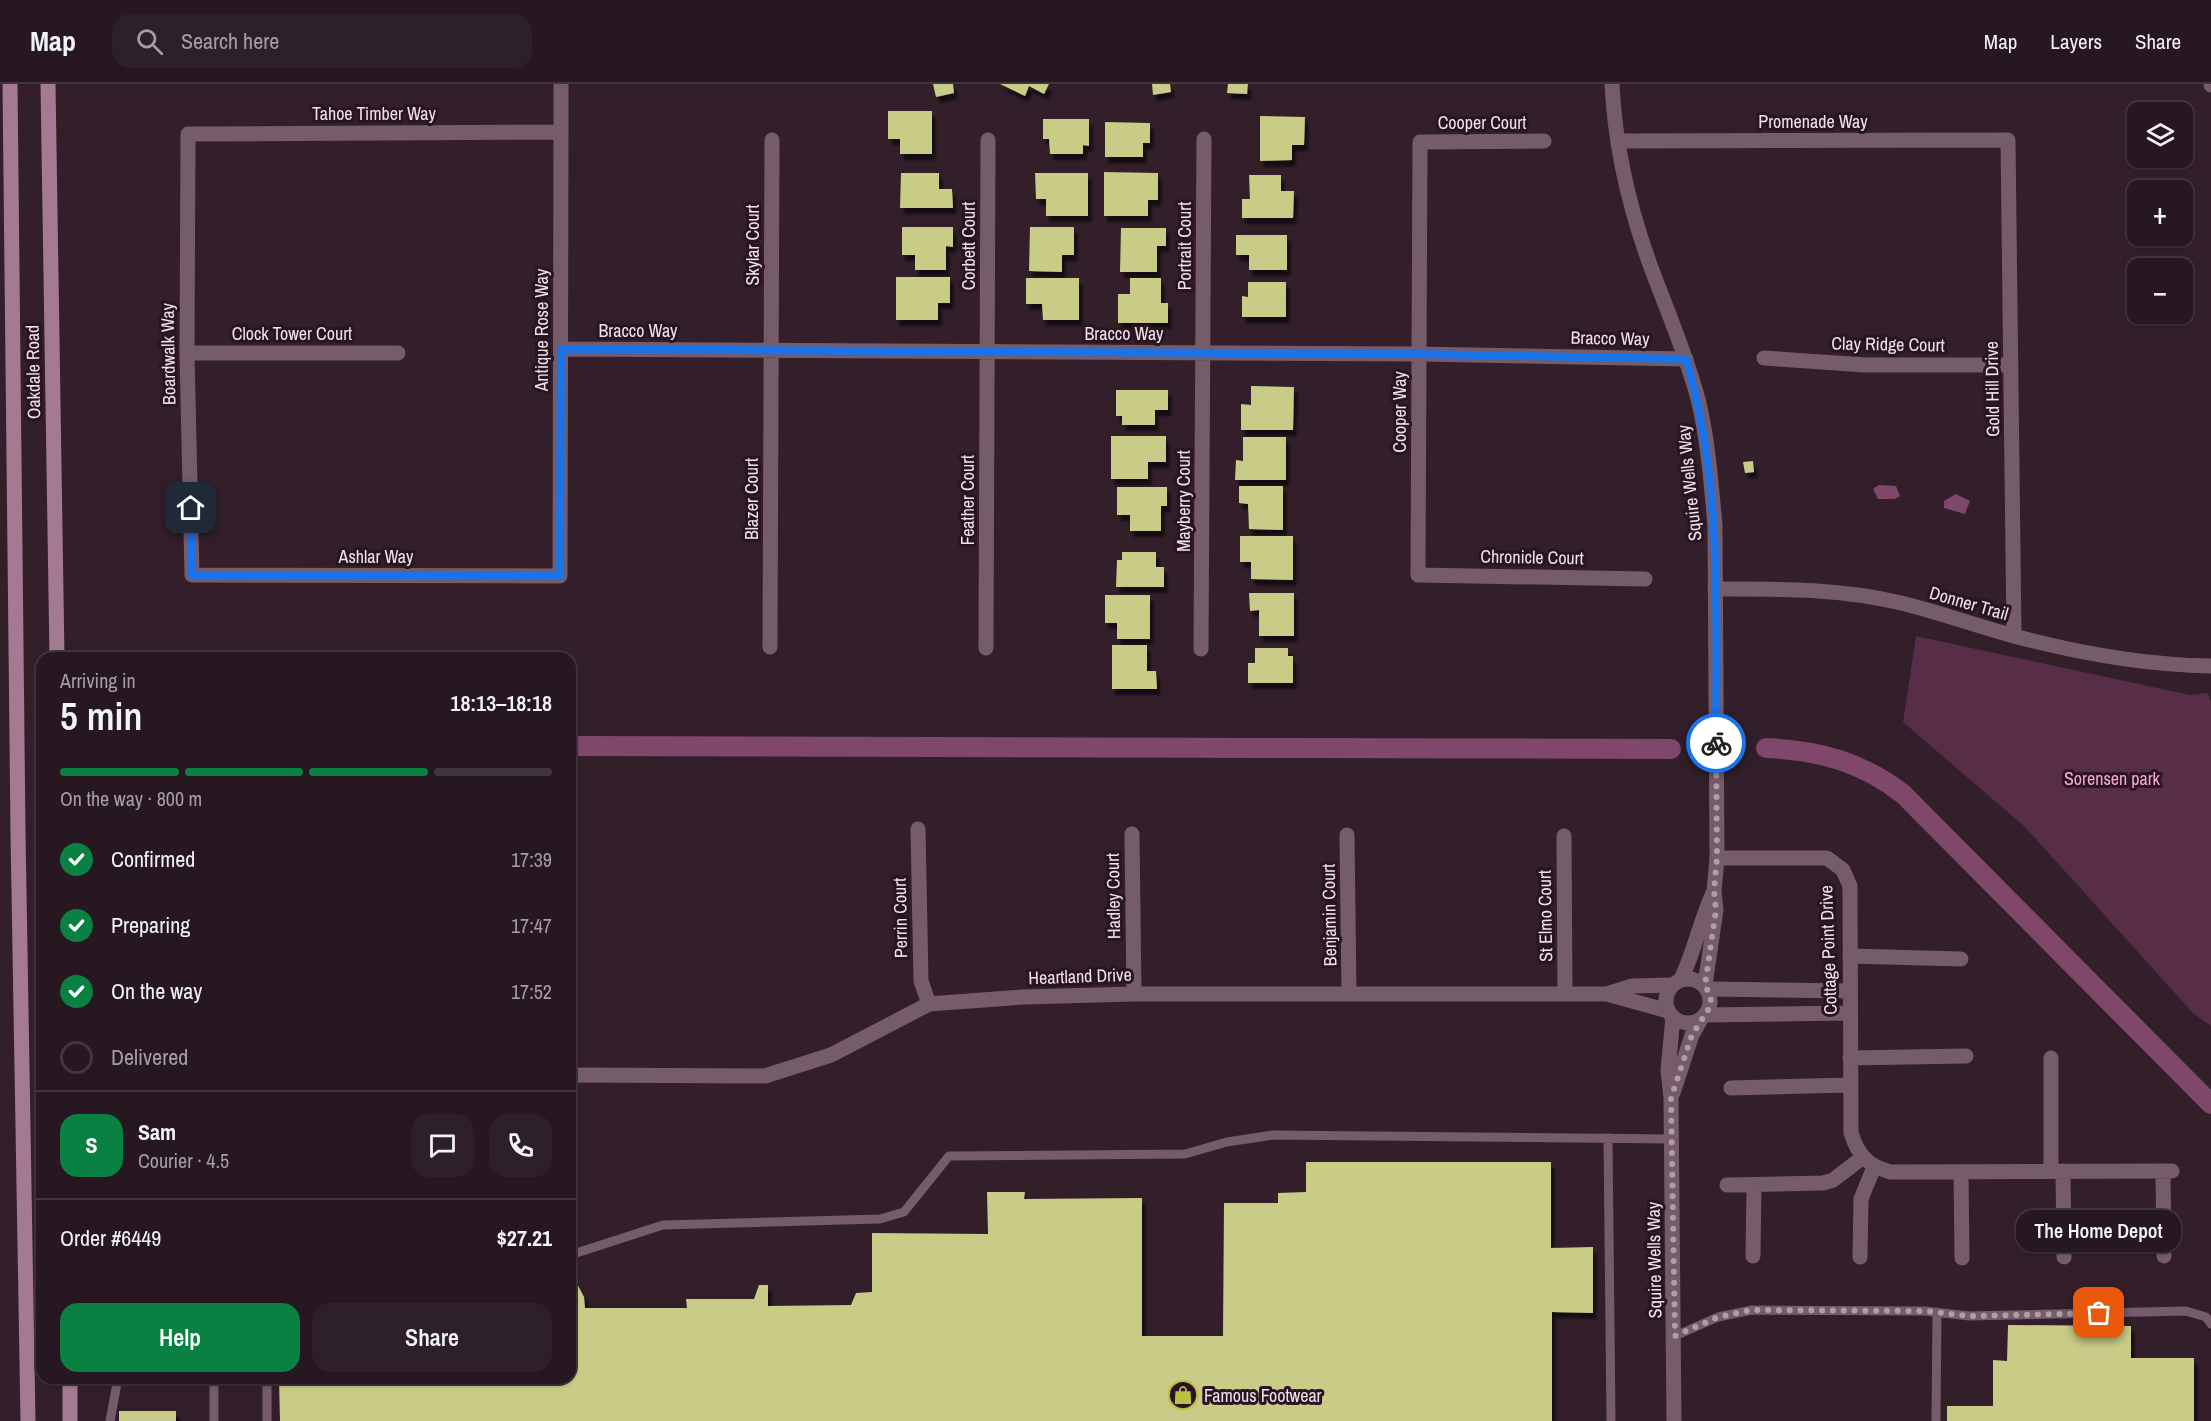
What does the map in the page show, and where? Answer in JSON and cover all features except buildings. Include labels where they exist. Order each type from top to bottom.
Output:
[{"type":"main road","name":"Oakdale Road","points":[[10,84],[18,833],[28,1421]]},
{"type":"main road","name":"Oakdale Road","points":[[48,84],[57,652]]},
{"type":"main road","points":[[70,1384],[70,1421]]},
{"type":"street","name":"Antique Rose Way","points":[[560,576],[561,84]]},
{"type":"street","name":"Squire Wells Way","points":[[1611,84],[1618,141],[1638,230],[1686,359],[1698,400],[1711,481],[1715,525],[1717,858],[1714,891],[1716,910],[1706,987]]},
{"type":"street","name":"Tahoe Timber Way","points":[[188,134],[561,132]]},
{"type":"street","name":"Boardwalk Way","points":[[188,134],[187,352],[192,575]]},
{"type":"street","name":"Portrait Court","points":[[1203,353],[1204,139]]},
{"type":"street","name":"Skylar Court","points":[[771,351],[772,140]]},
{"type":"street","name":"Corbett Court","points":[[987,352],[988,140]]},
{"type":"street","name":"Promenade Way","points":[[1618,141],[2008,140]]},
{"type":"street","name":"Gold Hill Drive","points":[[2008,140],[2014,636]]},
{"type":"street","name":"Cooper Court","points":[[1420,142],[1544,141]]},
{"type":"street","name":"Cooper Way","points":[[1418,575],[1420,142]]},
{"type":"street","name":"Bracco Way","points":[[561,349],[1419,354],[1686,359]]},
{"type":"street","name":"Blazer Court","points":[[770,647],[771,351]]},
{"type":"street","name":"Clock Tower Court","points":[[187,352],[398,352]]},
{"type":"street","name":"Feather Court","points":[[986,648],[987,352]]},
{"type":"street","name":"Mayberry Court","points":[[1202,649],[1203,353]]},
{"type":"street","name":"Clay Ridge Court","points":[[1764,358],[1865,365],[2011,365]]},
{"type":"street","name":"Ashlar Way","points":[[192,575],[560,576]]},
{"type":"street","name":"Chronicle Court","points":[[1418,575],[1645,579]]},
{"type":"street","name":"Donner Trail","points":[[1715,589],[1849,593],[1900,603],[2014,636],[2142,662],[2211,666]]},
{"type":"street","name":"Perrin Court","points":[[918,829],[921,981],[929,1005]]},
{"type":"street","name":"Hadley Court","points":[[1132,834],[1134,994]]},
{"type":"street","name":"Benjamin Court","points":[[1347,835],[1349,994]]},
{"type":"street","name":"St Elmo Court","points":[[1564,836],[1565,994]]},
{"type":"street","name":"Cottage Point Drive","points":[[1717,858],[1827,858],[1843,870],[1850,886],[1851,1133],[1868,1162]]},
{"type":"street","name":"Squire Wells Way","points":[[1676,982],[1689,964],[1705,909],[1714,891]]},
{"type":"street","points":[[1850,956],[1961,959]]},
{"type":"street","points":[[1850,991],[1706,987],[1689,978],[1676,982],[1666,1002],[1671,1014],[1686,1023],[1703,1017],[1780,1013],[1850,1013]]},
{"type":"street","name":"Heartland Drive","points":[[1607,994],[1632,986],[1676,982]]},
{"type":"street","points":[[1703,1017],[1711,998],[1706,987]]},
{"type":"street","points":[[1780,990],[1780,1013]]},
{"type":"street","name":"Heartland Drive","points":[[576,1075],[765,1076],[831,1055],[929,1005],[1023,997],[1134,994],[1607,994],[1671,1014]]},
{"type":"street","name":"Squire Wells Way","points":[[1671,1014],[1668,1070],[1671,1098],[1674,1421]]},
{"type":"street","name":"Squire Wells Way","points":[[1671,1098],[1692,1035],[1703,1017]]},
{"type":"street","points":[[1850,1058],[1966,1056]]},
{"type":"street","points":[[2050,1058],[2064,1257]]},
{"type":"street","points":[[1731,1088],[1850,1085]]},
{"type":"street","points":[[1868,1162],[1890,1172],[2167,1171],[2164,1256]]},
{"type":"street","points":[[1727,1185],[1823,1183],[1868,1162]]},
{"type":"street","points":[[1860,1257],[1861,1199],[1868,1162]]},
{"type":"street","points":[[1961,1172],[1962,1258]]},
{"type":"street","points":[[1753,1256],[1754,1185]]},
{"type":"lane","points":[[576,1253],[663,1225],[880,1219],[903,1212],[949,1156],[1185,1154],[1227,1142],[1273,1135],[1671,1139]]},
{"type":"lane","points":[[1608,1138],[1611,1421]]},
{"type":"lane","points":[[1675,1336],[1718,1317],[1752,1310],[1937,1312],[1969,1316],[2186,1311],[2206,1317],[2211,1324]]},
{"type":"lane","points":[[1936,1421],[1937,1312]]},
{"type":"lane","points":[[110,1421],[117,1384]]},
{"type":"lane","points":[[214,1384],[214,1421]]},
{"type":"lane","points":[[267,1384],[267,1421]]},
{"type":"green space","name":"Sorensen park","points":[[1916,636],[2190,695],[2208,693],[2211,701],[2211,1026],[2193,1013],[2025,827],[1903,722]]},
{"type":"shaded area","points":[[1879,485],[1896,486],[1900,496],[1895,499],[1878,499],[1873,489]]},
{"type":"shaded area","points":[[1956,494],[1970,501],[1965,514],[1944,508],[1944,501]]},
{"type":"waterway","points":[[576,746],[1671,749]]},
{"type":"waterway","points":[[1766,748],[1804,752],[1839,760],[1872,774],[1903,794],[2211,1104]]},
{"type":"way so far","points":[[1716,743],[1717,858],[1714,891],[1716,910],[1705,985],[1711,998],[1710,1007],[1692,1035],[1671,1098],[1675,1336],[1718,1317],[1752,1310],[1925,1311],[1969,1316],[2099,1313]]},
{"type":"place","name":"The Home Depot","points":[[2099,1313]]},
{"type":"place","name":"Famous Footwear","points":[[1183,1395]]},
{"type":"route","points":[[191,508],[192,575],[560,576],[561,349],[1419,354],[1686,359],[1705,435],[1715,525],[1716,743]]}]
